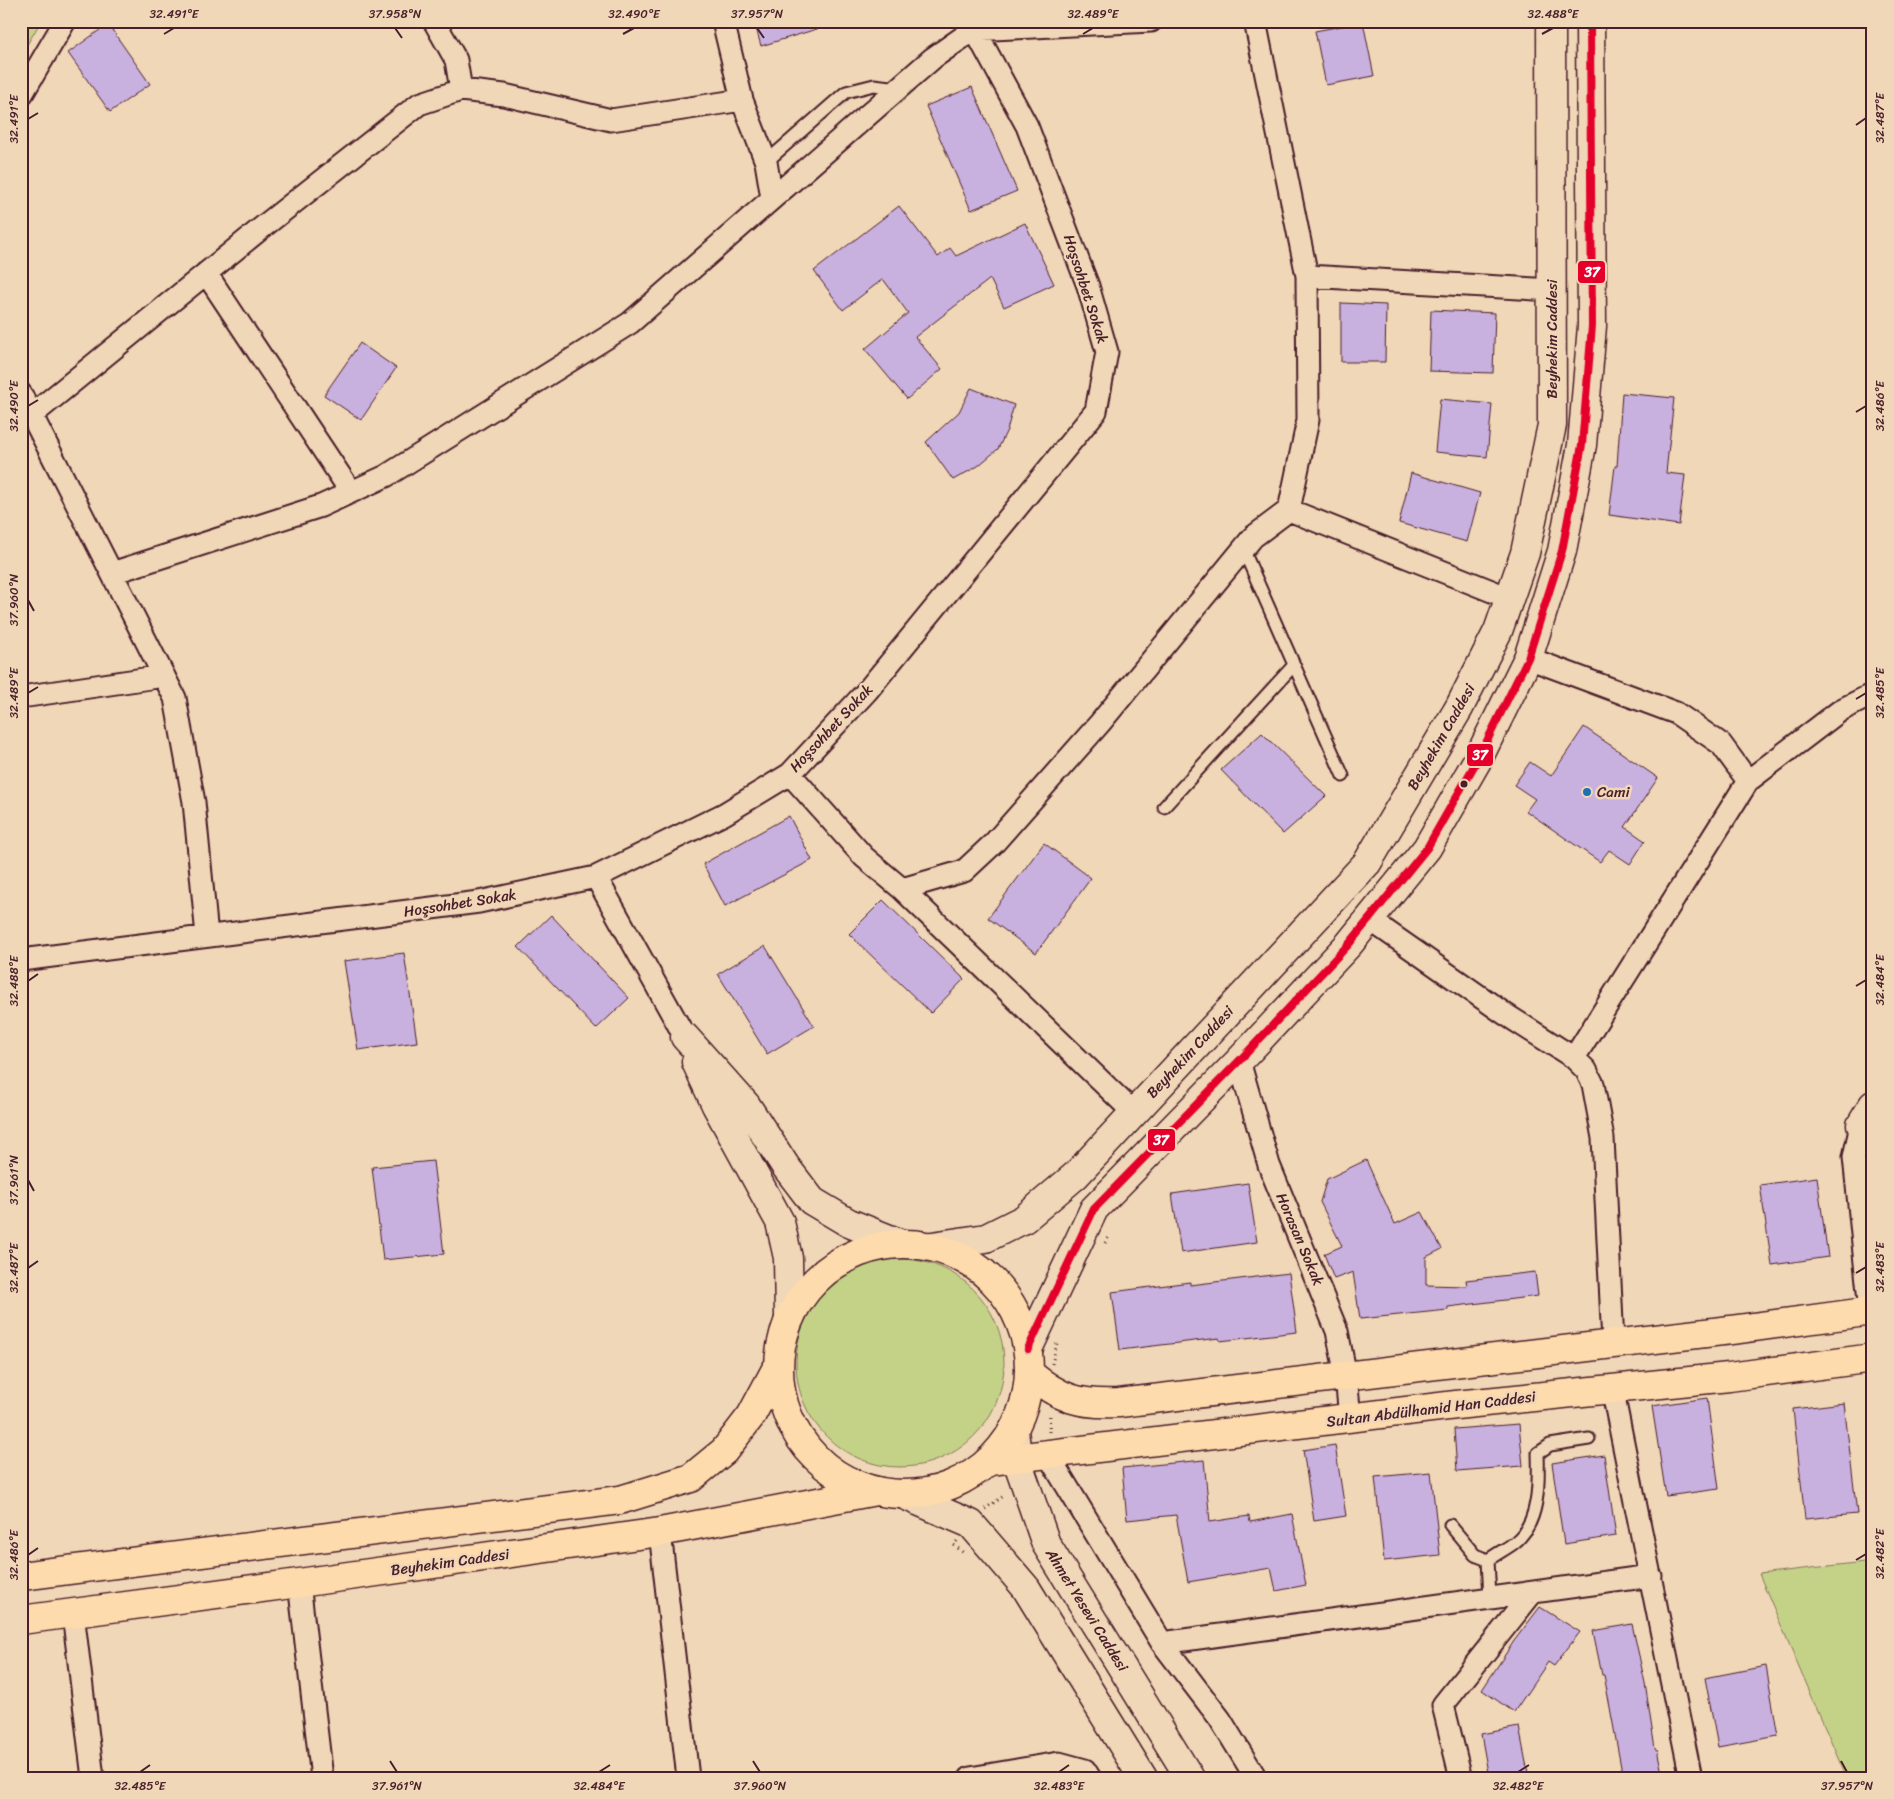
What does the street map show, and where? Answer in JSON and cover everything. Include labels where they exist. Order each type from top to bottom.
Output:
[{"type":"main road","name":"Beyhekim Caddesi","points":[[932,1246],[986,1238],[1024,1219],[1076,1175],[1367,863],[1459,708],[1498,631],[1525,553],[1552,425],[1552,21]]},
{"type":"main road","points":[[775,1371],[791,1425],[812,1455],[842,1478],[876,1492],[904,1495],[927,1493],[950,1486],[971,1476],[990,1461],[1014,1431],[1024,1406],[1028,1361],[1094,1209],[1240,1061],[1349,944],[1427,848],[1478,759],[1528,658],[1562,551],[1582,445],[1592,326],[1590,21]]},
{"type":"main road","points":[[685,1038],[746,1105],[786,1167],[812,1201],[849,1223],[899,1243]]},
{"type":"main road","points":[[21,1576],[620,1500],[690,1478],[724,1451],[751,1416],[775,1371],[789,1317],[788,1258],[780,1222],[716,1105],[685,1038]]},
{"type":"main road","points":[[789,1317],[809,1286],[837,1262],[867,1248],[899,1243],[932,1246],[966,1260],[995,1283],[1016,1313],[1028,1361],[1047,1387],[1072,1400],[1102,1404],[1871,1311]]},
{"type":"main road","name":"Sultan Abdülhamid Han Caddesi","points":[[990,1461],[1612,1388],[1729,1377],[1873,1358]]},
{"type":"main road","points":[[1128,1402],[1120,1410],[1116,1419],[1116,1430],[1122,1439],[1132,1445]]},
{"type":"main road","name":"Ahmet Yesevi Caddesi","points":[[1014,1431],[1018,1463],[1046,1544],[1190,1778]]},
{"type":"main road","name":"Beyhekim Caddesi","points":[[21,1620],[660,1532],[876,1492]]},
{"type":"main road","points":[[904,1495],[971,1524],[1026,1588],[1143,1778]]},
{"type":"street","points":[[21,96],[65,21]]},
{"type":"street","points":[[434,21],[456,60],[461,90]]},
{"type":"street","points":[[724,21],[742,100],[766,162],[772,198]]},
{"type":"street","points":[[112,573],[321,506],[386,476],[630,323],[898,88],[972,26],[1151,21]]},
{"type":"street","points":[[902,889],[964,871],[994,844],[1100,724],[1253,537],[1289,510],[1308,420],[1307,276],[1256,21]]},
{"type":"street","name":"Hoşsohbet Sokak","points":[[21,960],[479,902],[596,877],[724,814],[790,774],[867,690],[1096,411],[1107,352],[1088,286],[1027,126],[972,26]]},
{"type":"street","points":[[32,415],[206,273],[419,104],[461,90],[504,95],[611,120],[742,100]]},
{"type":"street","points":[[206,273],[351,492]]},
{"type":"street","points":[[1307,276],[1552,290]]},
{"type":"street","points":[[21,394],[175,698],[194,802],[207,936]]},
{"type":"street","points":[[1289,510],[1510,598]]},
{"type":"street","points":[[1528,658],[1676,712],[1721,744],[1748,781]]},
{"type":"street","points":[[21,697],[164,676]]},
{"type":"street","points":[[1574,1058],[1748,781],[1841,710],[1873,694]]},
{"type":"street","points":[[790,774],[864,857],[902,889],[1133,1112]]},
{"type":"street","points":[[596,877],[685,1038]]},
{"type":"street","points":[[1369,919],[1505,1014],[1574,1058],[1586,1070],[1593,1084],[1603,1138],[1613,1343]]},
{"type":"street","name":"Horasan Sokak","points":[[1240,1061],[1269,1165],[1337,1331],[1346,1376],[1350,1418]]},
{"type":"street","points":[[1867,1115],[1854,1158],[1871,1311]]},
{"type":"street","points":[[1612,1388],[1690,1778]]},
{"type":"street","points":[[1048,1455],[1162,1644],[1220,1719],[1256,1778]]},
{"type":"street","points":[[660,1532],[688,1778]]},
{"type":"street","points":[[1162,1644],[1651,1576]]},
{"type":"street","points":[[299,1583],[322,1778]]},
{"type":"street","points":[[1461,1778],[1443,1705],[1532,1592]]},
{"type":"street","points":[[73,1613],[93,1778]]},
{"type":"street","points":[[970,1778],[1060,1763],[1085,1770],[1090,1778]]},
{"type":"lane","points":[[766,162],[846,92],[874,85],[898,88]]},
{"type":"lane","points":[[1243,549],[1343,776]]},
{"type":"lane","points":[[1164,807],[1294,665]]},
{"type":"lane","points":[[1488,1560],[1516,1542],[1533,1518],[1538,1480],[1538,1453],[1550,1445],[1589,1439]]},
{"type":"lane","points":[[1450,1525],[1475,1555],[1488,1560]]},
{"type":"lane","points":[[1488,1560],[1490,1598]]},
{"type":"path","points":[[954,1545],[982,1511],[1009,1492],[1027,1488]]},
{"type":"green space","points":[[21,21],[41,21],[21,55]]},
{"type":"green space","points":[[900,1259],[920,1261],[949,1271],[966,1283],[980,1297],[996,1323],[1002,1343],[1004,1363],[1002,1383],[992,1412],[980,1429],[966,1443],[940,1459],[920,1465],[900,1467],[880,1465],[851,1455],[834,1443],[820,1429],[804,1403],[798,1383],[796,1363],[798,1343],[808,1314],[820,1297],[834,1283],[860,1267],[880,1261]]},
{"type":"green space","points":[[1873,1561],[1873,1778],[1847,1778],[1759,1574]]},
{"type":"building","points":[[754,21],[830,21],[830,25],[761,46]]},
{"type":"building","points":[[1363,22],[1374,76],[1326,85],[1315,31]]},
{"type":"building","points":[[108,24],[150,84],[110,112],[68,53]]},
{"type":"building","points":[[972,87],[1017,191],[971,210],[926,106]]},
{"type":"building","points":[[899,206],[938,257],[950,248],[956,256],[1025,223],[1054,284],[1004,307],[990,279],[915,337],[942,369],[907,399],[865,349],[908,313],[883,279],[843,310],[814,271]]},
{"type":"building","points":[[1341,303],[1386,305],[1385,362],[1341,362]]},
{"type":"building","points":[[1431,310],[1495,313],[1493,373],[1429,371]]},
{"type":"building","points":[[360,343],[396,368],[361,420],[324,395]]},
{"type":"building","points":[[971,388],[1014,405],[1007,430],[998,449],[978,466],[953,480],[926,442],[959,412]]},
{"type":"building","points":[[1622,393],[1674,398],[1666,473],[1685,475],[1679,525],[1609,515],[1615,466],[1617,466]]},
{"type":"building","points":[[1440,399],[1492,404],[1487,457],[1435,452]]},
{"type":"building","points":[[1411,473],[1480,493],[1467,542],[1399,523]]},
{"type":"building","name":"Cami","points":[[1584,727],[1658,778],[1625,827],[1645,841],[1630,864],[1609,850],[1600,862],[1526,811],[1535,799],[1514,785],[1530,762],[1551,776]]},
{"type":"building","points":[[1262,733],[1326,796],[1283,834],[1221,770]]},
{"type":"building","points":[[789,816],[812,860],[725,906],[703,864]]},
{"type":"building","points":[[1044,843],[1091,878],[1036,953],[988,918]]},
{"type":"building","points":[[883,900],[964,979],[931,1013],[849,934]]},
{"type":"building","points":[[551,915],[629,998],[596,1029],[518,947]]},
{"type":"building","points":[[765,946],[814,1026],[767,1054],[718,974]]},
{"type":"building","points":[[404,953],[417,1042],[358,1050],[344,961]]},
{"type":"building","points":[[1366,1160],[1395,1224],[1422,1212],[1442,1249],[1426,1257],[1426,1285],[1467,1286],[1466,1280],[1535,1272],[1538,1296],[1448,1307],[1448,1310],[1360,1319],[1353,1272],[1334,1279],[1324,1254],[1342,1246],[1320,1202],[1327,1179]]},
{"type":"building","points":[[433,1161],[444,1254],[383,1260],[372,1167]]},
{"type":"building","points":[[1817,1177],[1828,1257],[1772,1265],[1760,1185]]},
{"type":"building","points":[[1248,1183],[1257,1242],[1181,1253],[1172,1194]]},
{"type":"building","points":[[1289,1273],[1297,1332],[1220,1341],[1219,1338],[1120,1350],[1112,1292],[1190,1282],[1190,1285]]},
{"type":"building","points":[[1707,1398],[1719,1489],[1666,1496],[1652,1406]]},
{"type":"building","points":[[1844,1403],[1857,1514],[1805,1519],[1793,1409]]},
{"type":"building","points":[[1519,1424],[1523,1466],[1457,1471],[1454,1429]]},
{"type":"building","points":[[1335,1445],[1346,1516],[1314,1521],[1303,1450]]},
{"type":"building","points":[[1604,1455],[1616,1536],[1564,1544],[1552,1463]]},
{"type":"building","points":[[1204,1460],[1210,1522],[1249,1516],[1250,1522],[1292,1514],[1306,1585],[1276,1591],[1271,1568],[1188,1582],[1176,1515],[1127,1520],[1122,1468]]},
{"type":"building","points":[[1431,1472],[1440,1555],[1384,1561],[1375,1477]]},
{"type":"building","points":[[1540,1607],[1580,1632],[1554,1666],[1548,1662],[1514,1712],[1482,1690],[1514,1641]]},
{"type":"building","points":[[1632,1624],[1645,1683],[1655,1749],[1657,1749],[1663,1778],[1623,1778],[1604,1675],[1602,1675],[1593,1631]]},
{"type":"building","points":[[1766,1666],[1778,1736],[1718,1747],[1705,1678]]},
{"type":"building","points":[[1519,1727],[1528,1773],[1503,1778],[1489,1778],[1481,1734]]},
{"type":"transit line","name":"37","points":[[1028,1349],[1094,1209],[1239,1061],[1349,944],[1427,848],[1478,759],[1528,658],[1562,551],[1582,445],[1592,326],[1590,21]]},
{"type":"place","name":"Cami","points":[[1587,792]]}]
